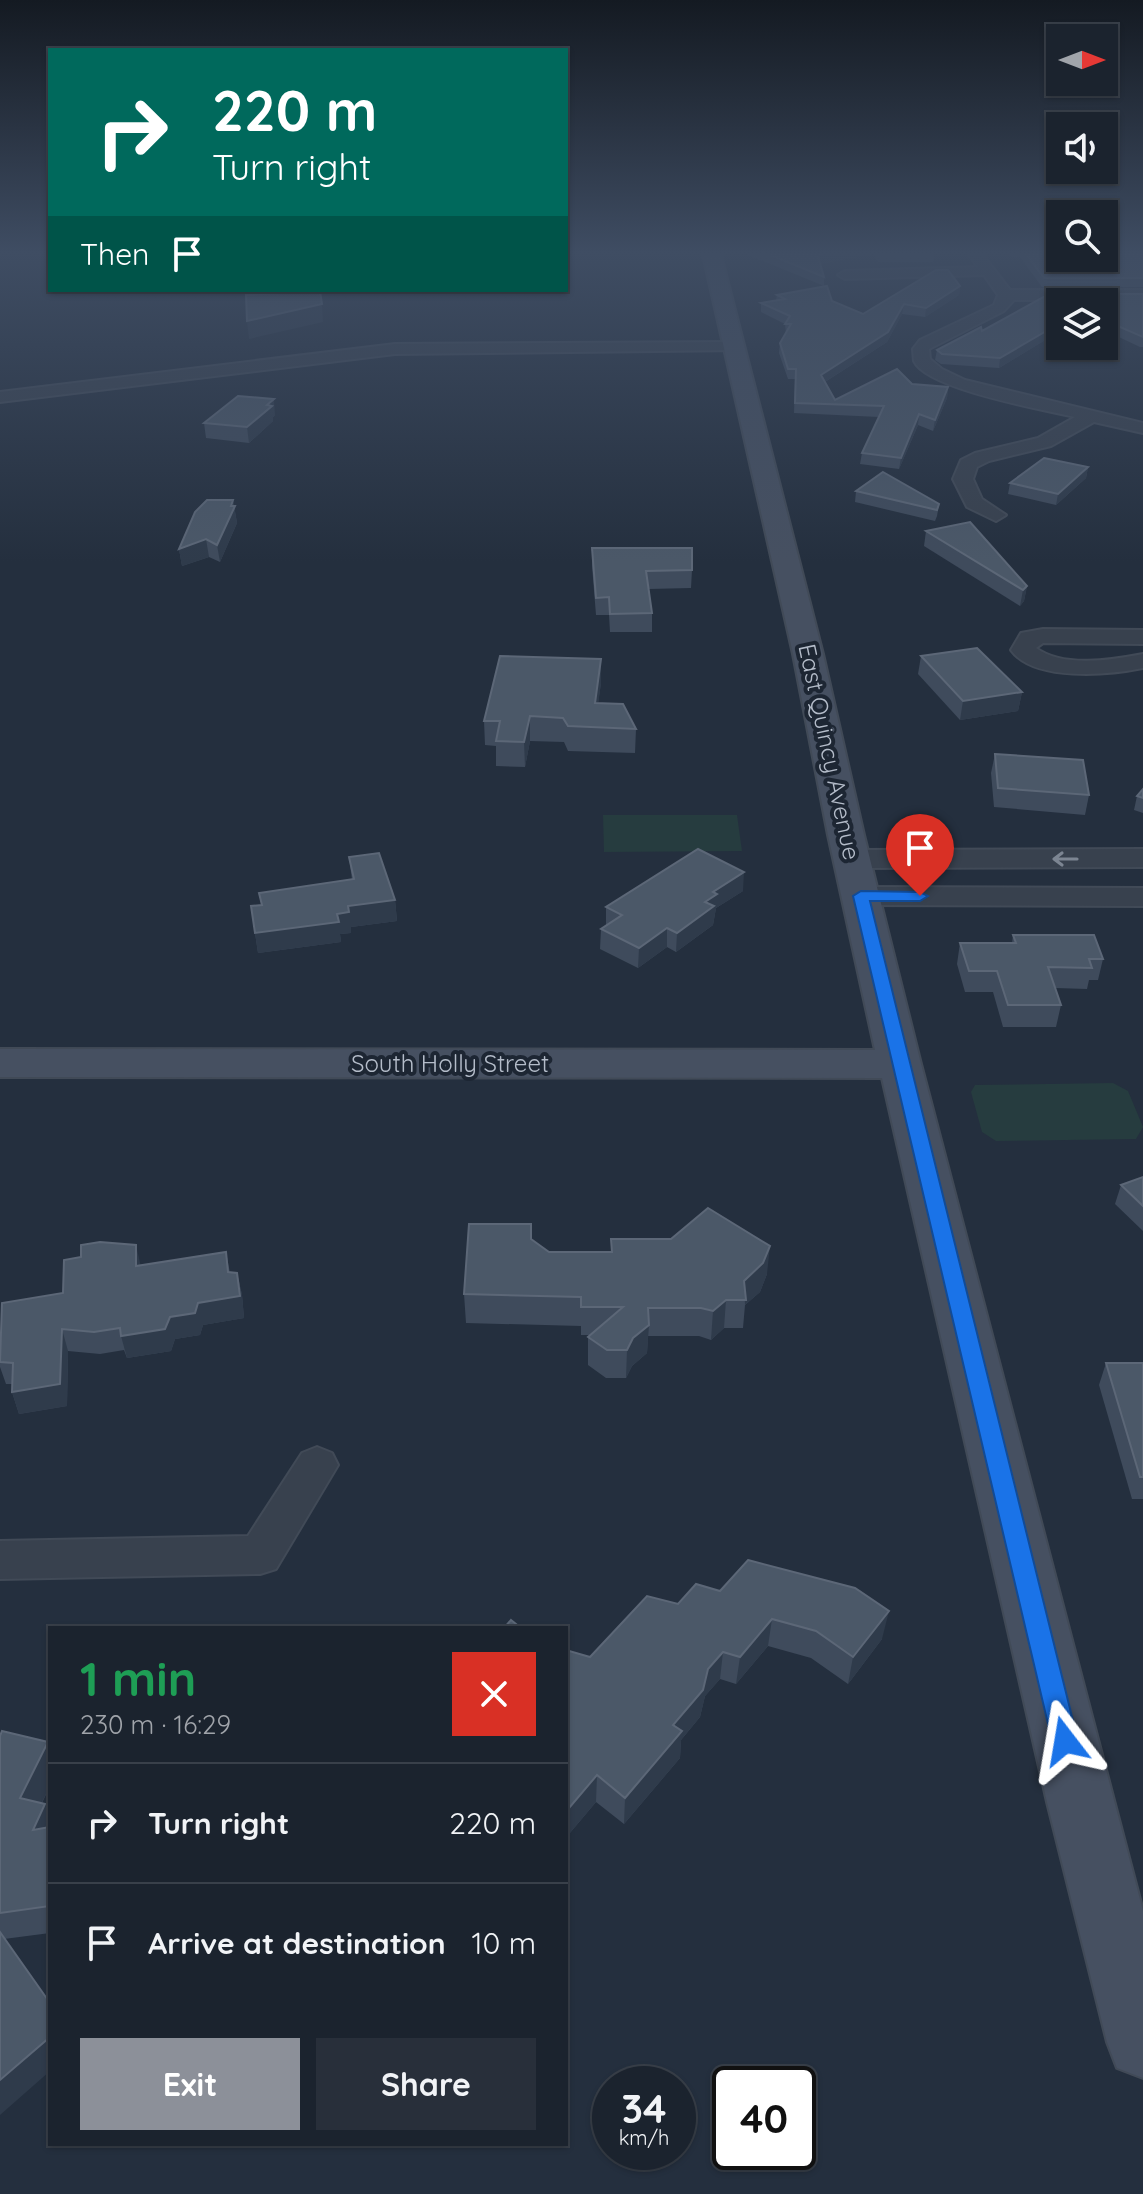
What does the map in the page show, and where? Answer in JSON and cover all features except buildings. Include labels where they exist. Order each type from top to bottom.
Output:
[{"type":"street","points":[[0,397],[326,357]]},
{"type":"street","name":"East Quincy Avenue","points":[[737,357],[900,1064],[1080,1802],[1143,2042]]},
{"type":"street","points":[[922,357],[936,373],[959,384],[1143,428]]},
{"type":"street","points":[[996,515],[974,503],[963,479],[968,464],[982,457],[1044,442],[1091,416]]},
{"type":"street","points":[[1143,637],[1043,636],[1029,638],[1023,650],[1029,657],[1048,664],[1143,661]]},
{"type":"street","points":[[852,859],[1143,858]]},
{"type":"street","points":[[861,896],[1143,897]]},
{"type":"street","name":"South Holly Street","points":[[0,1063],[900,1064]]},
{"type":"street","points":[[0,1560],[260,1555],[317,1465]]},
{"type":"green space","points":[[603,815],[737,815],[742,851],[604,852]]},
{"type":"green space","points":[[1113,1083],[1128,1091],[1143,1127],[1136,1139],[996,1141],[982,1132],[971,1092],[975,1085]]},
{"type":"route","points":[[920,896],[861,896],[1065,1741]]}]
